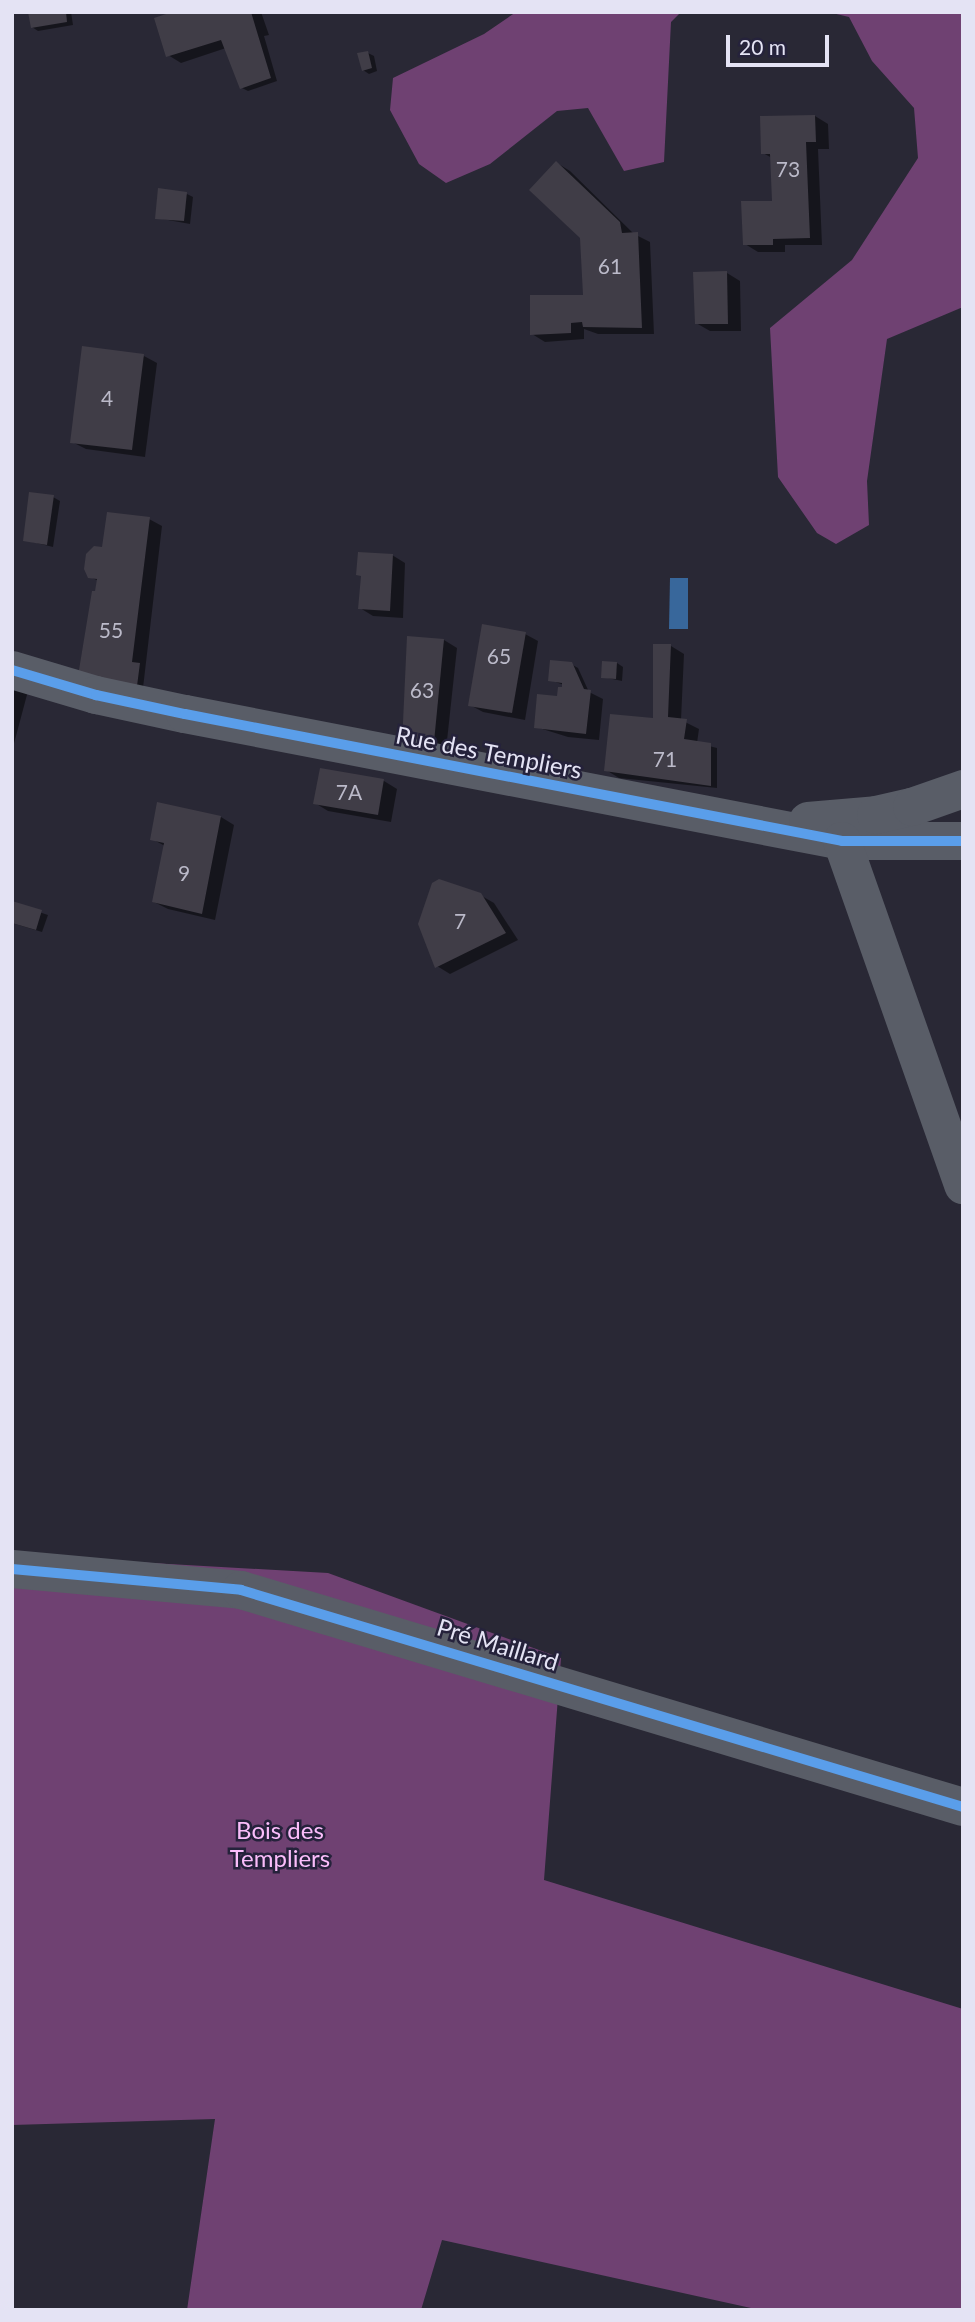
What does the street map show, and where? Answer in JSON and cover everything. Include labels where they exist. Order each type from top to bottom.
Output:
[{"type":"street","name":"Rue des Templiers","points":[[12,670],[83,691],[185,714],[479,773],[842,841],[963,841]]},
{"type":"street","name":"Rue des Templiers","points":[[783,828],[806,821],[900,810],[963,789]]},
{"type":"street","points":[[842,841],[963,1185]]},
{"type":"street","name":"Pré Maillard","points":[[12,1569],[241,1590],[963,1807]]},
{"type":"green space","points":[[516,12],[681,12],[671,22],[664,162],[624,171],[588,108],[557,111],[490,164],[446,183],[419,164],[390,110],[393,78],[484,34]]},
{"type":"green space","points":[[828,12],[963,12],[963,307],[887,339],[867,481],[869,525],[836,544],[817,533],[778,477],[770,328],[852,260],[918,158],[914,108],[872,61],[849,17]]},
{"type":"green space","name":"Bois des Templiers","points":[[12,1555],[328,1573],[561,1658],[544,1880],[963,2009],[963,2310],[760,2310],[442,2240],[421,2310],[187,2310],[215,2119],[12,2125]]},
{"type":"water","points":[[670,578],[688,578],[688,629],[669,629]]},
{"type":"building","points":[[28,12],[66,12],[67,22],[31,28]]},
{"type":"building","points":[[172,12],[251,12],[271,78],[240,89],[221,40],[166,57],[154,18]]},
{"type":"building","points":[[368,51],[372,68],[362,71],[357,53]]},
{"type":"building","points":[[815,115],[816,142],[806,142],[810,238],[773,239],[773,245],[743,245],[741,201],[772,201],[770,154],[761,154],[760,116]]},
{"type":"building","points":[[556,161],[620,222],[622,233],[638,232],[642,328],[583,327],[582,322],[571,323],[571,333],[530,335],[530,295],[583,295],[580,238],[529,190]]},
{"type":"building","points":[[158,188],[187,192],[184,221],[155,219]]},
{"type":"building","points":[[727,271],[728,324],[695,324],[693,272]]},
{"type":"building","points":[[82,346],[144,354],[132,450],[70,443]]},
{"type":"building","points":[[29,492],[54,495],[47,545],[23,541]]},
{"type":"building","points":[[107,512],[150,517],[132,662],[140,663],[137,686],[78,676],[92,591],[95,591],[97,579],[88,578],[84,569],[86,554],[94,546],[102,547]]},
{"type":"building","points":[[358,552],[393,554],[390,611],[358,609],[361,576],[356,575]]},
{"type":"building","points":[[482,624],[526,632],[512,713],[468,706]]},
{"type":"building","points":[[407,636],[444,639],[434,742],[429,749],[402,744]]},
{"type":"building","points":[[653,644],[671,644],[668,717],[687,719],[684,739],[711,743],[711,786],[604,771],[610,714],[653,718]]},
{"type":"building","points":[[550,660],[572,662],[584,689],[591,690],[586,734],[534,728],[537,694],[557,696],[558,687],[562,687],[562,683],[548,681]]},
{"type":"building","points":[[602,661],[617,662],[616,679],[601,678]]},
{"type":"building","points":[[320,768],[384,779],[378,815],[313,804]]},
{"type":"building","points":[[157,802],[221,816],[202,914],[152,902],[164,843],[150,840]]},
{"type":"building","points":[[439,879],[481,893],[506,933],[435,968],[418,924],[432,883]]},
{"type":"building","points":[[12,901],[42,910],[36,930],[12,923]]},
{"type":"cycle path","points":[[12,670],[96,695],[185,714],[842,841],[963,841]]},
{"type":"cycle path","points":[[12,1569],[241,1590],[963,1807]]}]
